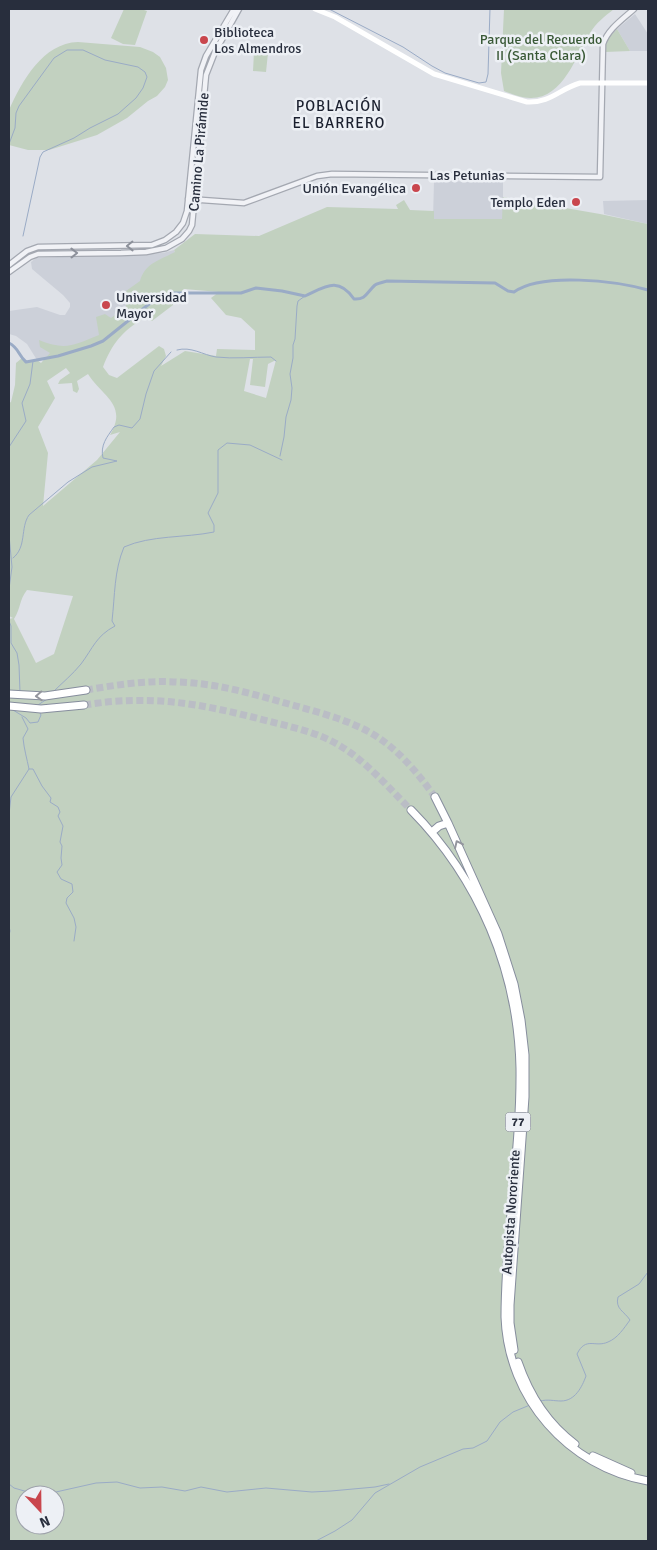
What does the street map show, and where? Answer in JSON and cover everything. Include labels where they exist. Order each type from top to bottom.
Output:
[{"type":"highway","points":[[9,694],[30,696],[86,690]]},
{"type":"highway","points":[[9,706],[41,710],[84,705]]},
{"type":"highway","name":"Autopista Nororiente","points":[[435,797],[498,934],[510,967],[520,1011],[524,1046],[525,1085],[510,1314],[515,1355],[529,1394]]},
{"type":"highway","name":"Autopista Nororiente","points":[[411,810],[432,832],[461,871],[485,916],[503,963],[515,1013],[519,1045],[520,1095],[505,1317],[511,1355],[518,1377],[564,1442],[590,1460],[619,1474],[648,1481]]},
{"type":"highway","points":[[432,832],[439,826],[448,823]]},
{"type":"highway","name":"Autopista Nororiente","points":[[549,1422],[572,1442],[596,1458],[624,1470],[648,1476]]},
{"type":"main road","points":[[315,9],[335,17],[434,74],[517,100],[538,103],[580,82],[648,83]]},
{"type":"street","name":"Camino La Pirámide","points":[[176,232],[185,219],[201,70],[206,56],[234,9]]},
{"type":"street","name":"Camino La Pirámide","points":[[182,239],[189,232],[192,225],[206,75],[212,58],[239,9]]},
{"type":"street","points":[[602,83],[602,54],[605,39],[616,25],[634,9]]},
{"type":"street","name":"Las Petunias","points":[[188,199],[244,203],[317,176],[332,174],[600,177],[602,83]]},
{"type":"street","points":[[9,265],[27,251],[38,247],[146,246],[165,240],[176,232],[177,237],[182,239]]},
{"type":"street","points":[[9,272],[30,257],[38,254],[146,252],[166,248],[182,239]]},
{"type":"shaded area","points":[[635,14],[648,34],[648,51],[630,51],[617,29]]},
{"type":"shaded area","points":[[434,181],[503,182],[503,219],[433,219]]},
{"type":"shaded area","points":[[648,200],[648,224],[604,214],[603,201]]},
{"type":"shaded area","name":"Universidad Mayor","points":[[174,250],[179,260],[90,346],[37,360],[27,344],[16,336],[9,334],[9,311],[37,307],[65,315],[70,307],[70,303],[63,295],[32,269],[31,262],[36,258],[163,253]]},
{"type":"green space","points":[[124,9],[147,11],[135,45],[123,44],[111,38]]},
{"type":"green space","name":"Parque del Recuerdo II (Santa Clara)","points":[[504,9],[614,9],[592,29],[574,64],[560,84],[551,92],[530,98],[520,97],[504,91],[501,73]]},
{"type":"green space","points":[[617,29],[630,51],[605,52],[606,41]]},
{"type":"green space","points":[[78,42],[140,47],[153,52],[160,57],[166,68],[168,80],[165,87],[157,96],[127,118],[97,135],[49,150],[28,150],[9,145],[8,113],[27,76],[44,56],[54,49]]},
{"type":"green space","points":[[254,52],[268,53],[266,72],[253,71]]},
{"type":"green space","points":[[503,197],[648,224],[648,1541],[9,1541],[9,619],[13,618],[9,616],[9,403],[11,402],[15,385],[16,363],[22,358],[27,362],[37,360],[41,363],[50,353],[40,347],[39,340],[63,346],[83,342],[99,335],[96,317],[105,314],[111,318],[126,307],[126,291],[140,281],[145,270],[175,252],[174,250],[195,234],[259,236],[327,207],[398,209],[396,205],[404,200],[410,210],[434,211],[434,219],[502,219]],"holes":[[[184,289],[219,292],[211,298],[226,315],[241,318],[255,331],[255,350],[217,349],[216,356],[185,351],[161,366],[166,356],[164,349],[159,346],[117,378],[109,375],[103,367],[110,351],[124,333],[144,318],[152,321],[173,305],[173,300]],[[250,359],[253,359],[250,385],[265,387],[268,364],[276,360],[266,398],[244,391]],[[66,368],[70,373],[60,380],[58,384],[72,383],[73,391],[77,393],[79,389],[77,381],[88,374],[115,409],[115,425],[110,435],[120,432],[97,460],[43,506],[48,453],[38,427],[55,398],[47,381]],[[27,590],[73,596],[54,654],[36,663],[14,619]]]},
{"type":"waterway","points":[[329,9],[403,47],[445,73],[479,83],[486,82],[488,74],[490,9]]},
{"type":"waterway","points":[[9,144],[15,128],[16,113],[19,106],[54,58],[67,50],[83,50],[105,60],[138,67],[145,72],[147,77],[143,88],[136,98],[118,114],[74,138],[43,152],[40,157],[23,236]]},
{"type":"waterway","points":[[9,343],[15,347],[26,362],[58,356],[103,341],[154,300],[174,293],[241,293],[256,288],[305,296],[325,287],[337,286],[348,292],[354,299],[358,299],[364,297],[375,285],[387,281],[495,283],[508,291],[514,292],[526,286],[542,282],[580,280],[599,281],[648,290]]},
{"type":"waterway","points":[[280,456],[286,417],[291,400],[290,374],[297,306],[298,301],[305,296]]},
{"type":"waterway","points":[[177,350],[187,349],[223,358],[271,357],[276,361]]},
{"type":"waterway","points":[[13,558],[22,543],[26,520],[29,515],[68,482],[92,467],[117,461],[103,458],[102,449],[105,441],[114,427],[119,425],[132,428],[140,419],[154,371],[171,352]]},
{"type":"waterway","points":[[9,447],[26,421],[22,403],[30,384],[33,361]]},
{"type":"waterway","points":[[53,692],[78,668],[99,638],[115,626],[112,621],[115,583],[124,547],[145,540],[214,532],[214,525],[208,513],[218,493],[218,450],[227,443],[250,445],[282,460]]},
{"type":"waterway","points":[[9,535],[12,567],[9,589]]},
{"type":"waterway","points":[[9,621],[11,626],[11,643],[17,653],[19,665],[20,692]]},
{"type":"waterway","points":[[38,705],[47,699]]},
{"type":"waterway","points":[[13,710],[26,718],[30,723],[38,722],[41,715],[39,711]]},
{"type":"waterway","points":[[9,814],[11,797],[29,769],[23,738],[28,729],[22,717]]},
{"type":"waterway","points":[[29,769],[33,769],[51,798],[50,802],[58,807],[60,812],[58,816],[63,826],[60,842],[62,846],[62,865],[57,872],[61,879],[72,884],[73,892],[67,898],[66,903],[74,918],[76,927],[74,941]]},
{"type":"waterway","points":[[9,926],[9,935]]},
{"type":"waterway","points":[[540,1401],[566,1400],[577,1393],[586,1376],[577,1354],[584,1345],[603,1344],[615,1338],[630,1320],[619,1307],[618,1297],[639,1284],[648,1272]]},
{"type":"waterway","points":[[316,1541],[352,1520],[375,1493],[420,1467],[487,1441],[500,1422],[513,1412],[530,1405]]},
{"type":"waterway","points":[[9,1484],[14,1488],[28,1492],[47,1494],[96,1483],[117,1482],[140,1488],[162,1487],[185,1491],[201,1487],[227,1492],[266,1488],[312,1492],[375,1487],[389,1484]]},
{"type":"tunnel","points":[[86,690],[142,682],[192,683],[237,690],[325,714],[353,724],[380,739],[406,761],[435,797]]},
{"type":"tunnel","points":[[84,705],[133,700],[177,703],[221,710],[312,733],[347,750],[376,774],[411,810]]},
{"type":"place","name":"Biblioteca Los Almendros","points":[[204,40]]},
{"type":"place","name":"Unión Evangélica","points":[[416,188]]},
{"type":"place","name":"Templo Eden","points":[[576,202]]},
{"type":"place","name":"Universidad Mayor","points":[[106,305]]},
{"type":"district","name":"POBLACIÓN EL BARRERO","points":[[339,114]]}]
